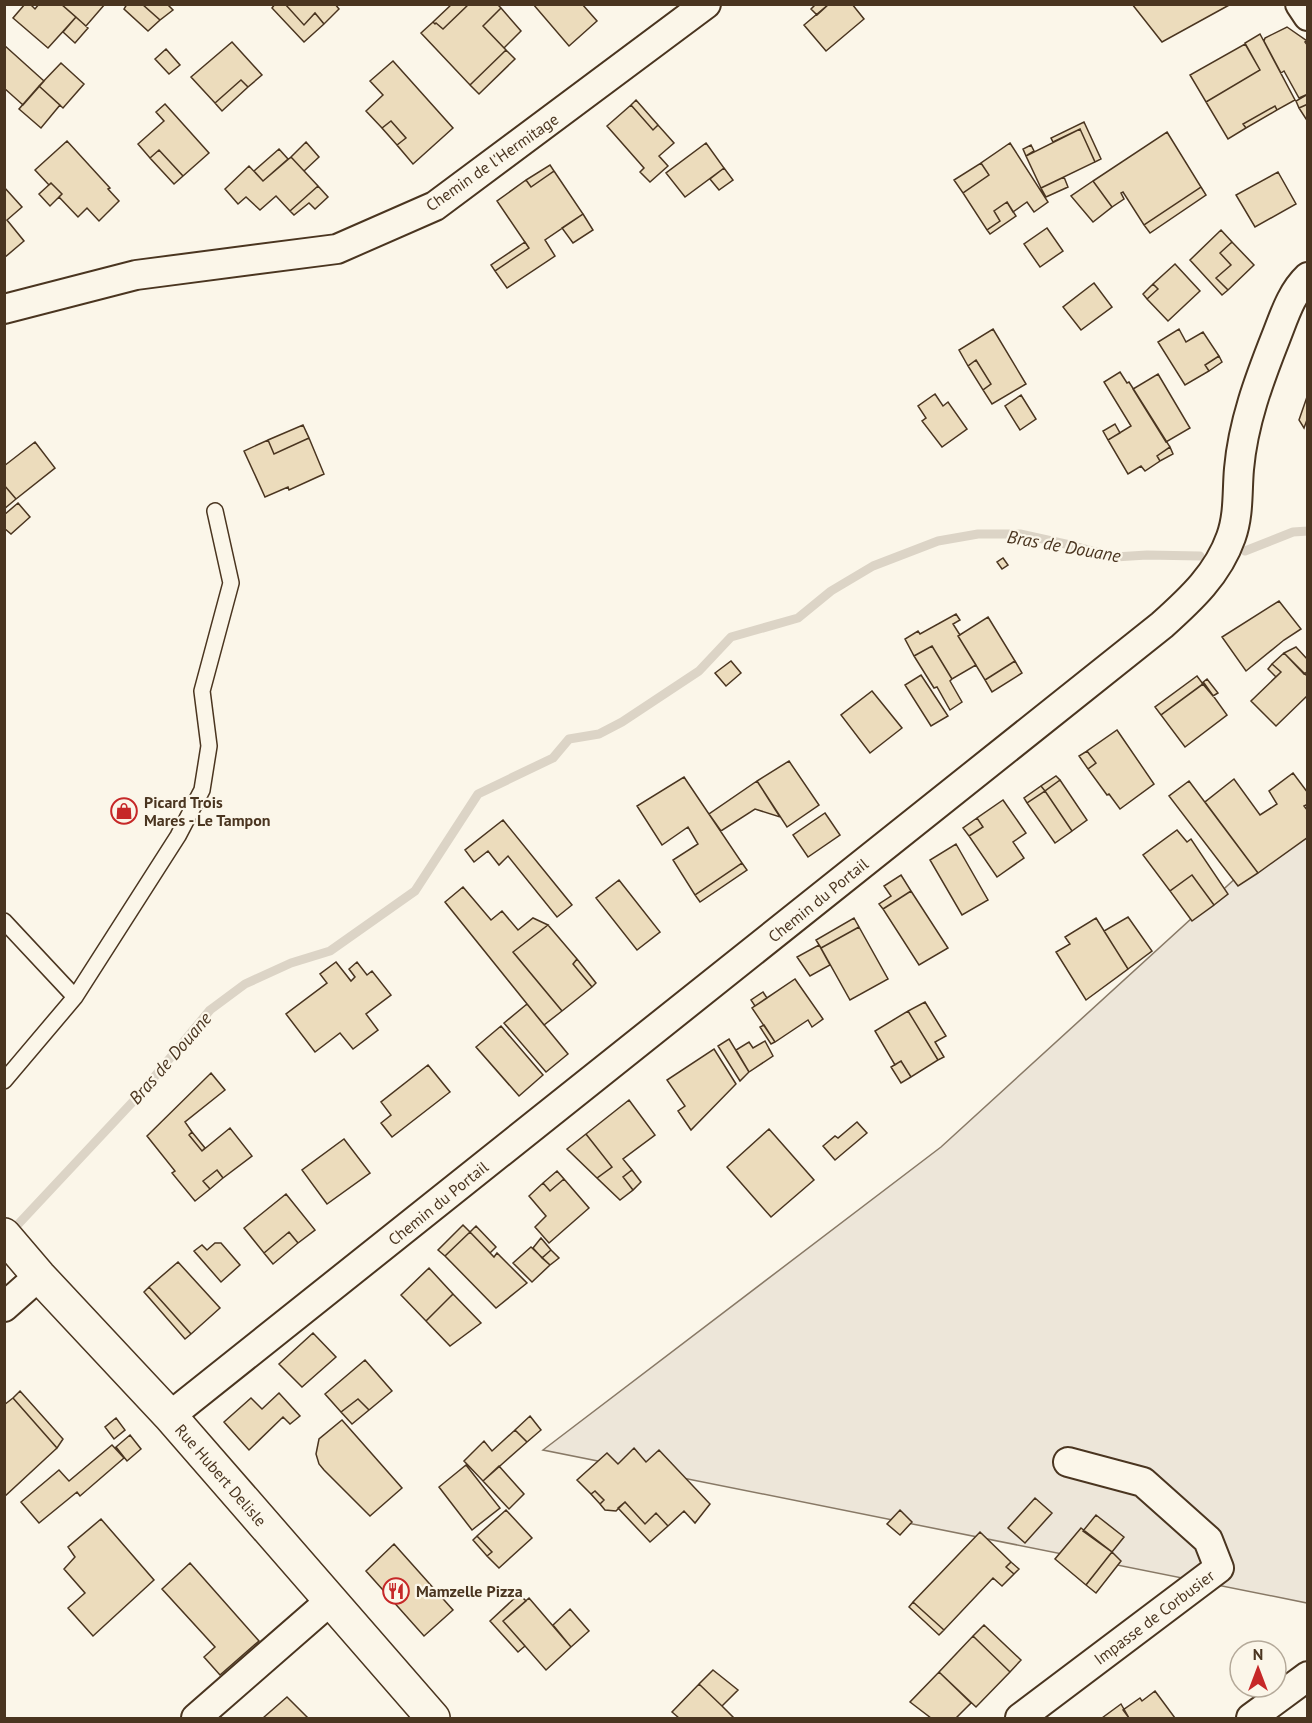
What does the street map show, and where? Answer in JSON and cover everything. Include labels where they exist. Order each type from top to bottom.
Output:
[{"type":"main road","name":"Rue Hubert Delisle","points":[[4,1235],[170,1416],[433,1719]]},
{"type":"street","name":"Chemin de l'Hermitage","points":[[4,309],[136,275],[337,249],[435,206],[706,4]]},
{"type":"street","points":[[1300,4],[1308,16]]},
{"type":"street","name":"Chemin du Portail","points":[[170,1416],[1162,625],[1194,597],[1219,564],[1232,534],[1238,501],[1239,469],[1245,427],[1260,379],[1290,302],[1308,277]]},
{"type":"street","points":[[4,1307],[33,1268]]},
{"type":"street","name":"Impasse de Corbusier","points":[[1020,1719],[1219,1568],[1208,1540],[1143,1482],[1068,1462]]},
{"type":"street","points":[[196,1719],[330,1601]]},
{"type":"street","points":[[1251,1719],[1308,1676]]},
{"type":"lane","points":[[4,1081],[75,997],[178,836],[202,790],[209,746],[202,691],[231,583],[215,511]]},
{"type":"lane","points":[[4,921],[75,997]]},
{"type":"shaded area","points":[[1307,813],[1307,1603],[543,1450],[941,1147]]},
{"type":"building","points":[[25,4],[30,4],[35,9],[39,4],[61,4],[76,17],[48,48],[13,18]]},
{"type":"building","points":[[61,4],[105,4],[86,26]]},
{"type":"building","points":[[127,4],[142,4],[160,20],[148,31],[124,9]]},
{"type":"building","points":[[142,4],[167,4],[173,10],[160,20]]},
{"type":"building","points":[[275,4],[285,4],[304,25],[315,13],[324,24],[304,42],[272,8]]},
{"type":"building","points":[[285,4],[335,4],[339,9],[324,24],[315,13],[304,25]]},
{"type":"building","points":[[452,4],[469,4],[443,29],[433,22]]},
{"type":"building","points":[[469,4],[497,4],[501,8],[483,26],[506,50],[470,85],[421,33],[433,22],[443,29]]},
{"type":"building","points":[[533,4],[582,4],[597,21],[569,46]]},
{"type":"building","points":[[816,4],[829,4],[817,15],[811,9]]},
{"type":"building","points":[[829,4],[852,4],[864,19],[826,51],[804,25]]},
{"type":"building","points":[[1132,4],[1231,4],[1162,42]]},
{"type":"building","points":[[501,8],[521,31],[504,48],[483,26]]},
{"type":"building","points":[[76,17],[88,28],[75,43],[63,32]]},
{"type":"building","points":[[1287,27],[1307,41],[1305,42],[1308,46],[1308,94],[1299,98],[1284,71],[1281,73],[1264,41],[1265,38]]},
{"type":"building","points":[[1260,34],[1295,100],[1277,110],[1275,106],[1243,124],[1246,128],[1228,139],[1206,102],[1260,70],[1245,43]]},
{"type":"building","points":[[232,42],[262,75],[248,87],[241,80],[215,103],[191,77]]},
{"type":"building","points":[[1245,44],[1260,70],[1206,102],[1190,75]]},
{"type":"building","points":[[4,45],[44,81],[23,105],[4,88]]},
{"type":"building","points":[[166,49],[180,65],[169,74],[155,59]]},
{"type":"building","points":[[506,50],[515,59],[479,94],[470,85]]},
{"type":"building","points":[[393,61],[453,128],[413,164],[397,145],[406,138],[391,121],[382,128],[366,111],[383,95],[370,81]]},
{"type":"building","points":[[61,63],[84,84],[63,108],[39,86]]},
{"type":"building","points":[[241,80],[248,87],[222,111],[215,103]]},
{"type":"building","points":[[39,86],[60,105],[41,128],[19,109]]},
{"type":"building","points":[[1308,94],[1308,104],[1299,108],[1296,101]]},
{"type":"building","points":[[636,100],[658,125],[653,130],[631,105]]},
{"type":"building","points":[[165,104],[209,153],[183,176],[159,150],[150,158],[138,144],[164,121],[156,112]]},
{"type":"building","points":[[1308,104],[1308,122],[1299,108]]},
{"type":"building","points":[[631,105],[653,130],[658,125],[674,143],[659,156],[668,166],[650,182],[640,172],[644,168],[607,126]]},
{"type":"building","points":[[1275,106],[1277,110],[1246,128],[1243,124]]},
{"type":"building","points":[[391,121],[406,138],[397,145],[382,128]]},
{"type":"building","points":[[1084,122],[1101,159],[1095,162],[1080,129],[1053,142],[1051,138]]},
{"type":"building","points":[[1080,129],[1095,162],[1041,188],[1026,156]]},
{"type":"building","points":[[1167,132],[1201,187],[1144,225],[1123,192],[1121,193],[1124,199],[1112,207],[1093,181]]},
{"type":"building","points":[[67,141],[119,201],[99,221],[87,208],[78,217],[59,197],[62,194],[51,183],[49,185],[35,170]]},
{"type":"building","points":[[306,142],[319,157],[304,171],[291,157]]},
{"type":"building","points":[[706,143],[724,168],[685,197],[666,173]]},
{"type":"building","points":[[1010,143],[1048,202],[1034,212],[1027,202],[1013,212],[1007,202],[994,211],[1000,221],[987,230],[963,193],[989,175],[981,163]]},
{"type":"building","points":[[1031,145],[1034,151],[1026,156],[1023,149]]},
{"type":"building","points":[[279,149],[288,159],[263,181],[254,171]]},
{"type":"building","points":[[159,150],[183,176],[174,184],[150,158]]},
{"type":"building","points":[[291,157],[318,186],[290,211],[276,196],[260,210],[246,197],[238,204],[225,189],[249,166],[263,181]]},
{"type":"building","points":[[981,163],[989,175],[963,193],[954,180]]},
{"type":"building","points":[[550,165],[554,171],[531,187],[526,180]]},
{"type":"building","points":[[724,168],[733,180],[719,190],[710,179]]},
{"type":"building","points":[[554,171],[583,214],[545,240],[555,256],[507,288],[495,271],[529,248],[497,201],[526,180],[531,187]]},
{"type":"building","points":[[1278,172],[1296,204],[1255,227],[1236,195]]},
{"type":"building","points":[[1064,177],[1068,187],[1046,197],[1041,188]]},
{"type":"building","points":[[1093,181],[1112,207],[1093,222],[1071,196]]},
{"type":"building","points":[[51,183],[62,194],[50,206],[39,194]]},
{"type":"building","points":[[318,186],[328,197],[315,209],[309,203],[294,215],[290,211]]},
{"type":"building","points":[[4,187],[22,207],[7,220],[24,241],[4,258]]},
{"type":"building","points":[[1201,187],[1206,195],[1150,233],[1144,225]]},
{"type":"building","points":[[1007,202],[1016,216],[990,234],[987,230],[1000,221],[994,211]]},
{"type":"building","points":[[583,214],[593,230],[573,243],[562,228]]},
{"type":"building","points":[[1047,228],[1063,251],[1040,267],[1024,244]]},
{"type":"building","points":[[1221,230],[1232,242],[1220,253],[1231,265],[1216,278],[1228,290],[1222,295],[1190,260]]},
{"type":"building","points":[[525,242],[529,248],[495,271],[491,265]]},
{"type":"building","points":[[1232,242],[1254,265],[1228,290],[1216,278],[1231,265],[1220,253]]},
{"type":"building","points":[[1175,264],[1200,291],[1168,321],[1147,299],[1158,289],[1153,284]]},
{"type":"building","points":[[1094,283],[1112,307],[1081,330],[1063,307]]},
{"type":"building","points":[[1153,284],[1158,289],[1147,299],[1143,294]]},
{"type":"building","points":[[993,329],[1026,384],[992,404],[983,390],[991,384],[976,360],[968,366],[959,350]]},
{"type":"building","points":[[1179,329],[1186,342],[1203,332],[1219,356],[1205,365],[1209,371],[1185,385],[1158,342]]},
{"type":"building","points":[[1219,356],[1222,362],[1209,371],[1205,365]]},
{"type":"building","points":[[976,360],[991,384],[983,390],[968,366]]},
{"type":"building","points":[[1120,372],[1127,383],[1129,382],[1170,447],[1157,456],[1160,461],[1145,471],[1141,466],[1128,474],[1108,440],[1131,426],[1104,382]]},
{"type":"building","points":[[1158,374],[1190,428],[1166,442],[1133,389]]},
{"type":"building","points":[[935,394],[943,406],[948,402],[967,429],[942,447],[922,421],[926,418],[918,406]]},
{"type":"building","points":[[1308,394],[1308,417],[1304,428],[1299,420]]},
{"type":"building","points":[[1021,395],[1036,419],[1020,430],[1005,406]]},
{"type":"building","points":[[1115,424],[1120,433],[1108,440],[1103,431]]},
{"type":"building","points":[[303,425],[309,438],[274,454],[268,440]]},
{"type":"building","points":[[309,438],[324,474],[289,490],[288,487],[265,497],[244,451],[268,440],[274,454]]},
{"type":"building","points":[[35,442],[55,468],[16,499],[4,485],[4,466]]},
{"type":"building","points":[[1170,447],[1173,454],[1160,461],[1157,456]]},
{"type":"building","points":[[4,485],[16,499],[4,509]]},
{"type":"building","points":[[18,503],[30,517],[11,534],[4,528],[4,515]]},
{"type":"building","points":[[1003,558],[1008,565],[1002,569],[997,562]]},
{"type":"building","points":[[1279,601],[1301,629],[1246,671],[1222,637]]},
{"type":"building","points":[[956,614],[960,620],[953,624],[976,665],[952,679],[932,646],[914,656],[905,639],[918,631],[920,634]]},
{"type":"building","points":[[988,617],[1015,661],[985,680],[958,636]]},
{"type":"building","points":[[932,646],[952,679],[950,681],[962,702],[950,710],[937,687],[934,688],[914,656]]},
{"type":"building","points":[[1296,647],[1308,660],[1308,671],[1304,674],[1284,653]]},
{"type":"building","points":[[1284,653],[1308,677],[1308,695],[1276,726],[1251,701],[1281,672],[1272,664]]},
{"type":"building","points":[[731,661],[741,673],[726,686],[715,673]]},
{"type":"building","points":[[1015,661],[1022,673],[992,692],[985,680]]},
{"type":"building","points":[[1272,664],[1281,672],[1276,677],[1268,669]]},
{"type":"building","points":[[921,675],[948,716],[931,726],[905,685]]},
{"type":"building","points":[[1197,676],[1203,684],[1161,715],[1155,707]]},
{"type":"building","points":[[1207,679],[1218,693],[1213,696],[1202,683]]},
{"type":"building","points":[[1204,683],[1227,715],[1185,747],[1161,715]]},
{"type":"building","points":[[872,691],[902,728],[870,753],[841,715]]},
{"type":"building","points":[[1117,730],[1154,784],[1120,809],[1088,769],[1096,763],[1087,751]]},
{"type":"building","points":[[1087,751],[1096,763],[1088,769],[1079,756]]},
{"type":"building","points":[[789,761],[819,805],[787,827],[757,781]]},
{"type":"building","points":[[1293,773],[1308,793],[1308,804],[1304,806],[1308,811],[1308,837],[1258,873],[1205,802],[1234,779],[1260,815],[1277,804],[1269,791]]},
{"type":"building","points":[[1056,776],[1060,780],[1045,791],[1041,786]]},
{"type":"building","points":[[684,777],[742,863],[695,895],[673,860],[698,844],[688,827],[662,845],[637,806]]},
{"type":"building","points":[[1060,780],[1087,820],[1072,831],[1045,791]]},
{"type":"building","points":[[757,781],[780,817],[755,809],[721,831],[709,814]]},
{"type":"building","points":[[1189,781],[1258,873],[1238,886],[1169,796]]},
{"type":"building","points":[[1041,786],[1045,791],[1027,803],[1024,798]]},
{"type":"building","points":[[1045,791],[1072,831],[1055,843],[1027,803]]},
{"type":"building","points":[[1003,800],[1026,833],[1013,842],[1024,858],[997,877],[969,836],[983,827],[977,818]]},
{"type":"building","points":[[825,813],[840,835],[808,857],[793,835]]},
{"type":"building","points":[[977,818],[983,827],[969,836],[963,828]]},
{"type":"building","points":[[503,820],[572,905],[557,917],[508,856],[499,865],[488,851],[474,862],[465,850]]},
{"type":"building","points":[[1177,830],[1187,842],[1191,839],[1228,894],[1214,905],[1192,875],[1170,891],[1143,855]]},
{"type":"building","points":[[956,844],[988,900],[962,915],[930,860]]},
{"type":"building","points":[[742,863],[747,870],[700,902],[695,895]]},
{"type":"building","points":[[901,875],[911,891],[883,909],[879,904],[891,896],[884,886]]},
{"type":"building","points":[[1192,875],[1214,905],[1192,921],[1170,891]]},
{"type":"building","points":[[619,880],[660,932],[637,950],[596,898]]},
{"type":"building","points":[[463,887],[491,920],[502,911],[518,930],[533,918],[548,925],[513,952],[562,1011],[544,1025],[445,902]]},
{"type":"building","points":[[911,891],[948,948],[919,965],[883,909]]},
{"type":"building","points":[[1128,917],[1152,951],[1128,969],[1104,931]]},
{"type":"building","points":[[854,918],[859,927],[821,948],[816,940]]},
{"type":"building","points":[[1096,918],[1128,969],[1086,1000],[1056,952],[1070,944],[1065,937]]},
{"type":"building","points":[[548,925],[577,959],[573,964],[592,987],[562,1011],[513,952]]},
{"type":"building","points":[[859,927],[888,979],[850,1000],[821,948]]},
{"type":"building","points":[[819,945],[830,965],[810,976],[797,957]]},
{"type":"building","points":[[577,959],[596,983],[592,987],[573,964]]},
{"type":"building","points":[[336,962],[351,981],[355,977],[349,969],[357,962],[367,975],[372,971],[391,995],[366,1014],[378,1030],[353,1049],[340,1033],[315,1052],[286,1014],[327,983],[320,974]]},
{"type":"building","points":[[795,979],[823,1019],[812,1027],[808,1020],[775,1042],[752,1008]]},
{"type":"building","points":[[763,992],[767,998],[755,1006],[751,1000]]},
{"type":"building","points":[[925,1002],[946,1036],[935,1042],[944,1057],[938,1060],[908,1011]]},
{"type":"building","points":[[527,1004],[568,1054],[546,1072],[504,1023]]},
{"type":"building","points":[[908,1011],[938,1060],[911,1077],[901,1061],[895,1065],[875,1031]]},
{"type":"building","points":[[764,1025],[775,1042],[771,1044],[760,1027]]},
{"type":"building","points":[[501,1026],[543,1075],[519,1096],[476,1047]]},
{"type":"building","points":[[729,1039],[749,1072],[740,1081],[718,1046]]},
{"type":"building","points":[[765,1041],[773,1056],[749,1072],[736,1050],[749,1042],[753,1048]]},
{"type":"building","points":[[714,1049],[736,1084],[691,1130],[678,1111],[685,1106],[667,1080]]},
{"type":"building","points":[[901,1061],[911,1077],[901,1083],[891,1067]]},
{"type":"building","points":[[428,1065],[450,1092],[392,1137],[381,1123],[391,1115],[381,1102]]},
{"type":"building","points":[[211,1073],[225,1090],[185,1122],[192,1132],[189,1135],[202,1151],[230,1128],[252,1156],[223,1178],[217,1170],[203,1181],[210,1189],[195,1201],[172,1173],[175,1171],[147,1136]]},
{"type":"building","points":[[629,1100],[655,1135],[623,1159],[632,1170],[623,1177],[633,1190],[620,1200],[597,1178],[612,1167],[586,1134]]},
{"type":"building","points":[[857,1122],[867,1133],[835,1160],[823,1146],[835,1136],[838,1138]]},
{"type":"building","points":[[769,1129],[814,1180],[771,1217],[727,1167]]},
{"type":"building","points":[[192,1132],[205,1148],[202,1151],[189,1135]]},
{"type":"building","points":[[586,1134],[612,1167],[597,1178],[567,1149]]},
{"type":"building","points":[[344,1139],[370,1173],[327,1204],[302,1170]]},
{"type":"building","points":[[217,1170],[223,1178],[210,1189],[203,1181]]},
{"type":"building","points":[[632,1170],[641,1182],[633,1190],[623,1177]]},
{"type":"building","points":[[557,1171],[564,1179],[550,1191],[543,1183]]},
{"type":"building","points":[[564,1179],[589,1208],[549,1243],[535,1227],[546,1216],[529,1196],[543,1183],[550,1191]]},
{"type":"building","points":[[286,1194],[315,1230],[298,1243],[289,1232],[264,1253],[244,1228]]},
{"type":"building","points":[[463,1225],[470,1232],[445,1256],[438,1250]]},
{"type":"building","points":[[476,1226],[496,1247],[490,1253],[470,1232]]},
{"type":"building","points":[[289,1232],[298,1243],[273,1264],[264,1253]]},
{"type":"building","points":[[470,1232],[494,1257],[497,1253],[527,1283],[496,1308],[445,1256]]},
{"type":"building","points":[[541,1238],[551,1250],[542,1258],[533,1248]]},
{"type":"building","points":[[215,1243],[221,1243],[240,1265],[221,1282],[194,1251],[202,1245],[207,1250]]},
{"type":"building","points":[[531,1247],[550,1265],[532,1282],[513,1263]]},
{"type":"building","points":[[551,1250],[559,1258],[550,1265],[542,1258]]},
{"type":"building","points":[[178,1262],[220,1308],[191,1334],[149,1287]]},
{"type":"building","points":[[429,1268],[453,1294],[426,1321],[401,1295]]},
{"type":"building","points":[[149,1287],[191,1334],[185,1339],[144,1292]]},
{"type":"building","points":[[453,1294],[481,1323],[450,1346],[426,1321]]},
{"type":"building","points":[[313,1333],[336,1357],[302,1387],[279,1364]]},
{"type":"building","points":[[365,1360],[392,1391],[369,1410],[358,1399],[341,1412],[325,1394]]},
{"type":"building","points":[[20,1391],[63,1439],[57,1448],[13,1398]]},
{"type":"building","points":[[279,1393],[300,1416],[290,1424],[283,1417],[249,1450],[224,1422],[251,1398],[262,1409]]},
{"type":"building","points":[[13,1398],[57,1448],[4,1497],[4,1405]]},
{"type":"building","points":[[358,1399],[369,1410],[352,1424],[341,1412]]},
{"type":"building","points":[[530,1416],[541,1430],[527,1442],[515,1430]]},
{"type":"building","points":[[116,1418],[125,1430],[114,1439],[105,1427]]},
{"type":"building","points":[[342,1420],[402,1488],[370,1516],[324,1470],[316,1454],[319,1439]]},
{"type":"building","points":[[515,1430],[527,1442],[483,1481],[464,1461],[484,1441],[492,1451]]},
{"type":"building","points":[[130,1435],[141,1449],[127,1461],[116,1447]]},
{"type":"building","points":[[112,1445],[124,1458],[80,1496],[77,1492],[39,1523],[21,1502],[59,1470],[69,1481]]},
{"type":"building","points":[[634,1448],[646,1462],[659,1450],[710,1504],[695,1523],[684,1511],[668,1526],[656,1513],[645,1524],[625,1502],[616,1511],[605,1510],[600,1504],[604,1500],[595,1491],[591,1494],[577,1480],[607,1453],[618,1464]]},
{"type":"building","points":[[466,1465],[500,1508],[472,1530],[439,1487]]},
{"type":"building","points":[[499,1466],[524,1494],[509,1509],[483,1481]]},
{"type":"building","points":[[595,1491],[604,1500],[600,1504],[591,1494]]},
{"type":"building","points":[[1035,1498],[1052,1513],[1025,1543],[1008,1528]]},
{"type":"building","points":[[625,1502],[645,1524],[656,1513],[668,1526],[650,1542],[618,1508]]},
{"type":"building","points":[[506,1510],[532,1538],[499,1568],[487,1556],[492,1552],[477,1536]]},
{"type":"building","points":[[900,1510],[912,1522],[900,1535],[887,1524]]},
{"type":"building","points":[[1096,1515],[1124,1537],[1112,1552],[1083,1531]]},
{"type":"building","points":[[101,1519],[154,1580],[93,1636],[68,1608],[85,1593],[64,1569],[75,1557],[68,1547]]},
{"type":"building","points":[[1081,1528],[1112,1552],[1086,1585],[1055,1559]]},
{"type":"building","points":[[980,1532],[1011,1562],[1006,1567],[1014,1574],[1002,1586],[993,1578],[944,1630],[913,1602]]},
{"type":"building","points":[[477,1536],[492,1552],[487,1556],[473,1540]]},
{"type":"building","points":[[394,1544],[453,1610],[424,1636],[366,1571]]},
{"type":"building","points":[[1112,1552],[1121,1561],[1096,1593],[1086,1585]]},
{"type":"building","points":[[1011,1562],[1019,1569],[1014,1574],[1006,1567]]},
{"type":"building","points":[[190,1563],[259,1641],[220,1675],[204,1657],[215,1647],[162,1589]]},
{"type":"building","points":[[519,1594],[526,1601],[503,1621],[525,1646],[518,1652],[490,1621]]},
{"type":"building","points":[[529,1598],[571,1647],[546,1670],[503,1621]]},
{"type":"building","points":[[913,1602],[944,1630],[939,1635],[909,1607]]},
{"type":"building","points":[[570,1609],[589,1631],[571,1647],[553,1625]]},
{"type":"building","points":[[984,1625],[1021,1660],[1010,1672],[973,1636]]},
{"type":"building","points":[[973,1636],[1010,1672],[976,1707],[939,1672]]},
{"type":"building","points":[[713,1670],[738,1690],[722,1706],[699,1684]]},
{"type":"building","points":[[939,1672],[971,1703],[956,1718],[931,1718],[910,1702]]},
{"type":"building","points":[[699,1684],[734,1718],[679,1718],[672,1712]]},
{"type":"building","points":[[1155,1691],[1175,1718],[1129,1718],[1123,1710],[1140,1698],[1142,1701]]},
{"type":"building","points":[[287,1697],[308,1718],[263,1718]]},
{"type":"building","points":[[1121,1704],[1129,1718],[1102,1718]]},
{"type":"waterway","name":"Bras de Douane","points":[[1245,551],[1293,532],[1308,531]]},
{"type":"waterway","name":"Bras de Douane","points":[[9,1234],[141,1093],[210,1010],[245,984],[291,963],[330,951],[415,891],[478,794],[553,758],[569,739],[599,734],[622,722],[699,671],[731,637],[798,618],[831,591],[873,566],[938,541],[978,534],[1020,534],[1115,557],[1200,556]]},
{"type":"place","name":"Picard Trois Mares - Le Tampon","points":[[124,811]]},
{"type":"place","name":"Mamzelle Pizza","points":[[396,1591]]}]
